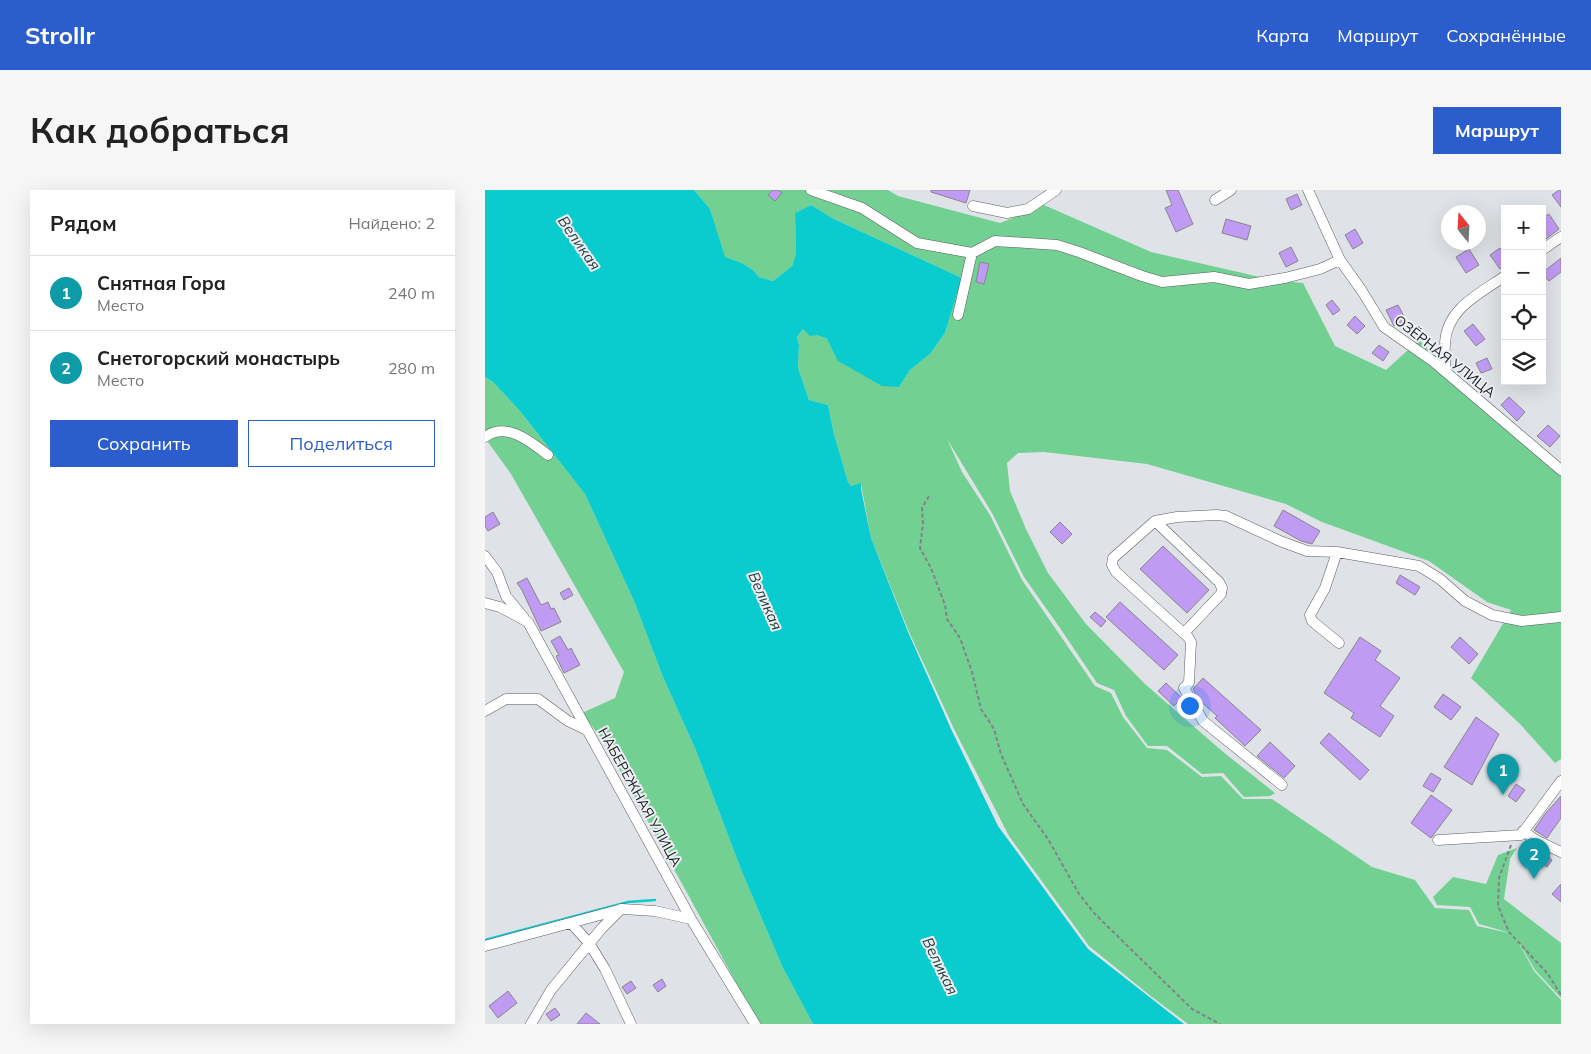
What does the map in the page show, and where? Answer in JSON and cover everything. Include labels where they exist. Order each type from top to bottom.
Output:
[{"type":"street","points":[[811,190],[862,208],[917,243],[972,253],[995,241],[1057,246],[1162,282],[1214,277],[1249,284],[1285,278],[1320,269],[1340,260]]},
{"type":"street","points":[[973,206],[1007,214],[1028,209],[1056,190]]},
{"type":"street","points":[[1215,200],[1231,190]]},
{"type":"street","name":"ОЗЁРНАЯ УЛИЦА","points":[[1308,190],[1340,260],[1384,327],[1446,372],[1561,470]]},
{"type":"street","points":[[1546,247],[1561,237]]},
{"type":"street","points":[[958,315],[972,253]]},
{"type":"street","points":[[1446,372],[1445,343],[1450,320],[1462,306],[1501,279]]},
{"type":"street","points":[[485,437],[501,430],[526,438],[549,455]]},
{"type":"street","points":[[1282,785],[1203,721],[1185,688],[1189,684],[1191,642],[1184,633],[1116,572],[1112,566],[1113,558],[1155,522],[1177,517],[1226,516],[1280,541],[1307,551],[1337,552],[1419,566],[1440,579],[1465,601],[1492,615],[1522,621],[1561,617]]},
{"type":"street","points":[[1155,522],[1219,582],[1222,588],[1221,594],[1184,633]]},
{"type":"street","points":[[1337,552],[1325,588],[1310,615],[1312,621],[1339,643]]},
{"type":"street","name":"НАБЕРЕЖНАЯ УЛИЦА","points":[[485,556],[497,572],[506,596],[528,622],[691,919],[755,1024]]},
{"type":"street","points":[[485,603],[500,607],[528,622]]},
{"type":"street","points":[[485,711],[506,700],[538,699],[568,721],[587,730]]},
{"type":"street","points":[[1519,832],[1561,781]]},
{"type":"street","points":[[1438,840],[1519,832],[1561,852]]},
{"type":"street","points":[[531,1024],[551,990],[622,908]]},
{"type":"street","points":[[485,946],[622,908],[655,911],[691,919]]},
{"type":"street","points":[[571,922],[589,944],[605,969],[631,1024]]},
{"type":"path","points":[[929,496],[923,508],[920,548],[931,568],[945,605],[947,620],[960,638],[972,672],[981,709],[994,729],[1001,754],[1023,804],[1048,839],[1079,894],[1095,914],[1193,1009],[1220,1024]]},
{"type":"path","points":[[1519,832],[1505,859],[1499,878],[1497,906],[1509,932],[1548,974],[1561,995]]},
{"type":"green space","points":[[694,190],[888,190],[898,196],[1000,223],[1044,205],[1151,252],[1273,280],[1303,283],[1335,346],[1386,370],[1419,340],[1458,379],[1561,464],[1561,759],[1555,763],[1520,724],[1471,678],[1511,610],[1487,602],[1429,561],[1322,522],[1286,504],[1147,464],[1044,452],[1018,453],[1007,463],[1010,491],[1026,529],[1048,573],[1086,624],[1145,684],[1222,751],[1275,793],[1270,796],[1244,797],[1223,773],[1202,774],[1167,746],[1148,746],[1126,716],[1114,690],[1097,683],[1024,577],[992,513],[947,439],[962,472],[990,515],[1022,580],[1095,686],[1111,693],[1123,717],[1147,748],[1167,750],[1202,777],[1221,776],[1243,799],[1272,799],[1372,867],[1415,880],[1435,908],[1469,910],[1477,926],[1514,934],[1534,971],[1561,1000],[1561,1024],[1188,1024],[1089,946],[1009,836],[955,731],[909,632],[871,538],[861,484],[851,486],[848,482],[828,405],[809,400],[798,368],[799,345],[797,337],[803,329],[827,339],[832,347],[899,387],[910,370],[930,354],[945,333],[962,278],[834,219],[811,205],[795,213],[796,254],[792,266],[773,281],[759,277],[753,270],[742,263],[724,257],[710,209]]},
{"type":"green space","points":[[485,377],[493,382],[520,411],[585,494],[634,601],[663,677],[695,748],[742,872],[782,966],[813,1024],[761,1024],[739,988],[605,743],[582,713],[615,698],[624,672],[511,474],[485,438]]},
{"type":"green space","points":[[1517,848],[1510,859],[1504,899],[1561,943],[1561,998],[1535,970],[1514,934],[1479,924],[1470,907],[1437,905],[1433,897],[1453,877],[1486,884],[1498,855]]},
{"type":"water","name":"Великая","points":[[485,190],[694,190],[710,209],[725,257],[742,263],[753,270],[759,277],[773,281],[792,266],[796,254],[795,213],[811,205],[834,219],[962,278],[945,333],[930,354],[910,370],[899,387],[882,386],[838,361],[827,339],[817,335],[810,336],[803,329],[797,337],[799,345],[798,368],[809,400],[828,405],[848,482],[851,486],[861,483],[871,538],[908,632],[952,731],[998,826],[1088,949],[1184,1024],[813,1024],[782,966],[742,872],[695,748],[663,677],[634,601],[585,494],[520,411],[493,382],[485,377]]},
{"type":"building","points":[[773,190],[778,190],[782,193],[775,201],[768,195]]},
{"type":"building","points":[[931,190],[970,190],[966,203],[931,192]]},
{"type":"building","points":[[1166,190],[1178,190],[1193,224],[1176,232],[1165,208],[1172,205]]},
{"type":"building","points":[[1561,190],[1561,207],[1552,195]]},
{"type":"building","points":[[1297,194],[1302,205],[1291,210],[1286,199]]},
{"type":"building","points":[[1549,214],[1559,229],[1546,239],[1546,216]]},
{"type":"building","points":[[1226,219],[1251,226],[1247,240],[1222,233]]},
{"type":"building","points":[[1355,229],[1363,243],[1353,249],[1345,235]]},
{"type":"building","points":[[1291,247],[1298,261],[1286,267],[1279,253]]},
{"type":"building","points":[[1500,248],[1500,269],[1490,255]]},
{"type":"building","points":[[1470,250],[1479,265],[1466,273],[1456,257]]},
{"type":"building","points":[[1561,258],[1561,272],[1549,281],[1546,278],[1546,270]]},
{"type":"building","points":[[980,262],[989,264],[984,284],[976,282]]},
{"type":"building","points":[[1332,300],[1340,310],[1333,315],[1326,305]]},
{"type":"building","points":[[1398,305],[1406,320],[1394,326],[1386,310]]},
{"type":"building","points":[[1355,316],[1365,326],[1357,334],[1347,325]]},
{"type":"building","points":[[1473,324],[1485,339],[1476,346],[1464,331]]},
{"type":"building","points":[[1379,345],[1389,352],[1383,361],[1372,353]]},
{"type":"building","points":[[1487,358],[1492,369],[1481,373],[1476,363]]},
{"type":"building","points":[[1509,397],[1525,412],[1517,421],[1501,405]]},
{"type":"building","points":[[1548,425],[1560,436],[1550,447],[1537,436]]},
{"type":"building","points":[[1283,510],[1320,531],[1312,544],[1301,541],[1274,526]]},
{"type":"building","points":[[493,512],[500,524],[488,531],[485,526],[485,517]]},
{"type":"building","points":[[1060,522],[1072,534],[1062,544],[1050,532]]},
{"type":"building","points":[[1163,546],[1209,590],[1187,613],[1140,569]]},
{"type":"building","points":[[1400,575],[1420,587],[1415,595],[1396,583]]},
{"type":"building","points":[[527,578],[541,605],[548,602],[551,609],[554,608],[561,622],[541,631],[517,583]]},
{"type":"building","points":[[569,588],[573,595],[564,600],[560,593]]},
{"type":"building","points":[[1120,602],[1178,655],[1164,670],[1106,617]]},
{"type":"building","points":[[1095,612],[1106,621],[1101,627],[1090,617]]},
{"type":"building","points":[[560,636],[568,650],[571,648],[580,665],[564,673],[556,656],[559,655],[551,641]]},
{"type":"building","points":[[1360,637],[1381,651],[1375,660],[1400,678],[1380,706],[1394,716],[1380,737],[1351,718],[1354,713],[1324,693]]},
{"type":"building","points":[[1460,637],[1478,654],[1469,664],[1451,647]]},
{"type":"building","points":[[1203,678],[1261,730],[1245,746],[1198,699],[1193,689]]},
{"type":"building","points":[[1166,683],[1182,698],[1174,706],[1158,691]]},
{"type":"building","points":[[1443,694],[1461,707],[1451,720],[1434,707]]},
{"type":"building","points":[[1476,717],[1499,734],[1472,785],[1444,767]]},
{"type":"building","points":[[1329,733],[1369,770],[1360,780],[1320,743]]},
{"type":"building","points":[[1270,742],[1295,766],[1284,778],[1257,756]]},
{"type":"building","points":[[1431,773],[1441,779],[1433,792],[1423,786]]},
{"type":"building","points":[[1516,784],[1525,790],[1516,802],[1508,796]]},
{"type":"building","points":[[1431,795],[1452,810],[1431,838],[1411,823]]},
{"type":"building","points":[[1561,796],[1561,818],[1547,838],[1534,830]]},
{"type":"building","points":[[1526,841],[1552,860],[1547,867],[1521,849]]},
{"type":"building","points":[[1561,884],[1561,902],[1552,894]]},
{"type":"building","points":[[662,979],[666,986],[658,992],[653,985]]},
{"type":"building","points":[[631,981],[636,988],[627,994],[622,987]]},
{"type":"building","points":[[508,991],[517,1003],[498,1018],[489,1006]]},
{"type":"building","points":[[555,1008],[560,1015],[551,1021],[546,1014]]},
{"type":"building","points":[[586,1013],[600,1024],[577,1024]]},
{"type":"waterway","points":[[485,940],[628,902],[655,900]]},
{"type":"place","name":"Снятная Гора","points":[[1503,795]]},
{"type":"place","name":"Снетогорский монастырь","points":[[1534,879]]}]
